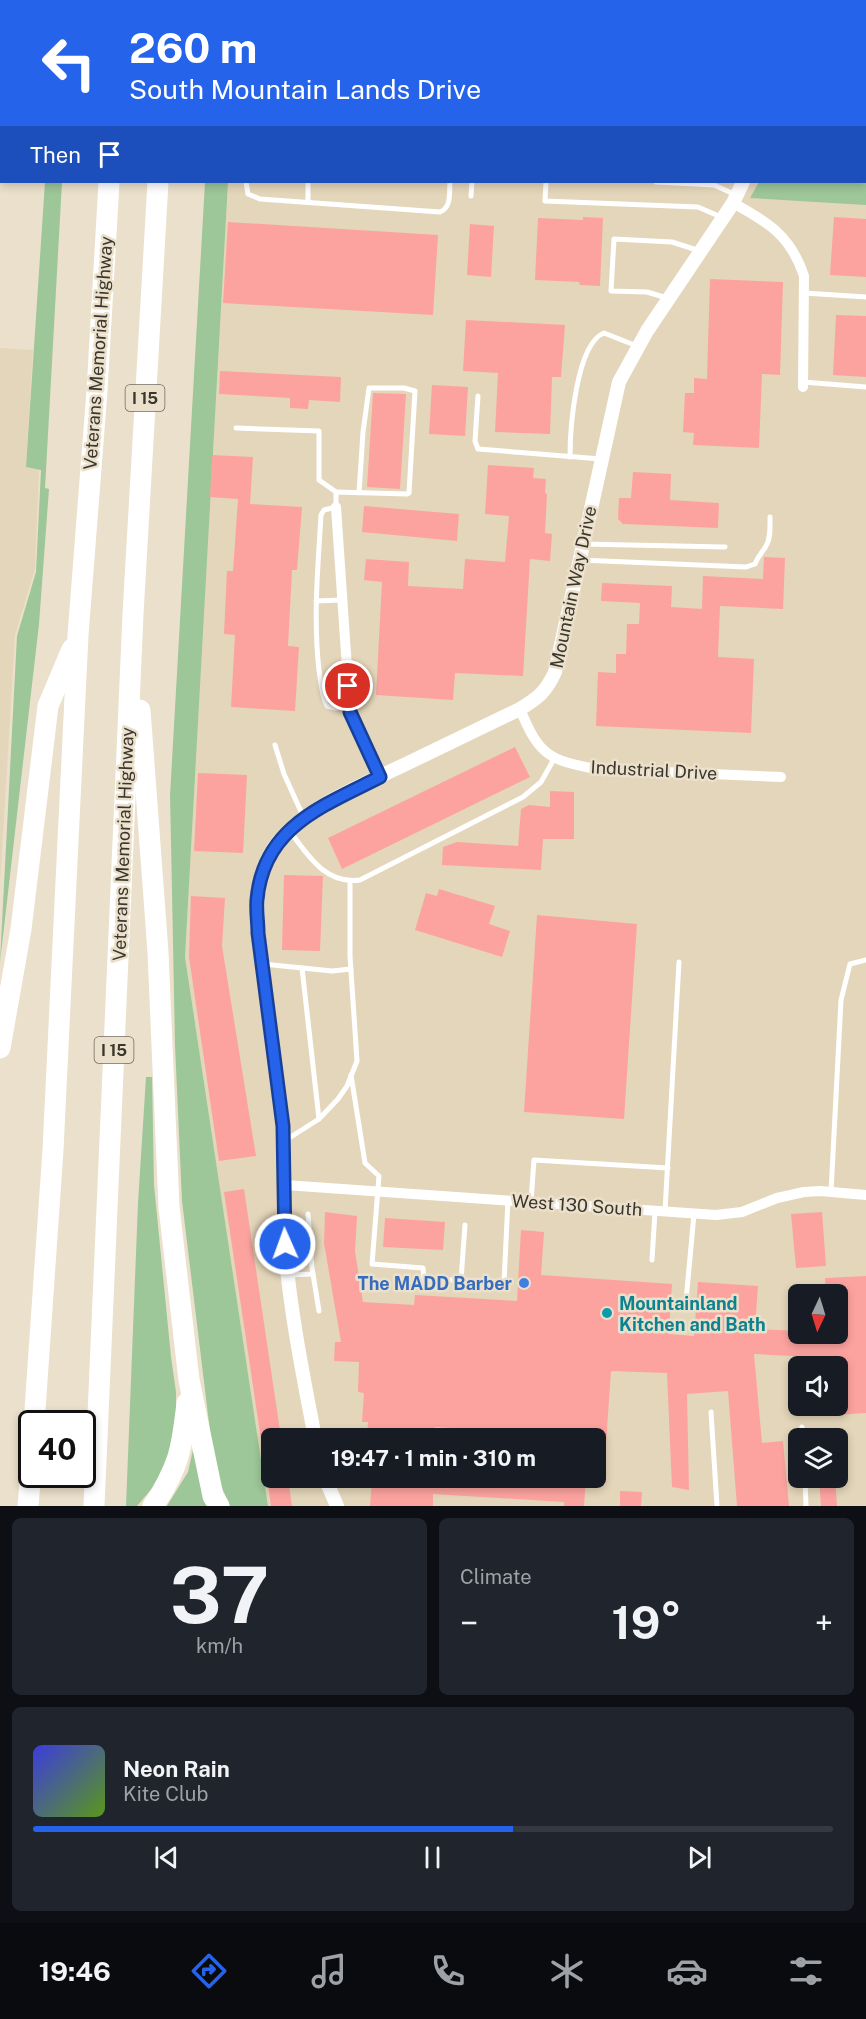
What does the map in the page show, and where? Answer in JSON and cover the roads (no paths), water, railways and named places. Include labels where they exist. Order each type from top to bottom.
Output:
[{"type":"highway","name":"Veterans Memorial Highway","points":[[35,1410],[53,1150],[78,635],[97,391],[109,183]]},
{"type":"highway","name":"Veterans Memorial Highway","points":[[95,1496],[133,614],[158,183]]},
{"type":"highway","points":[[133,614],[158,952],[169,1207],[189,1380],[213,1496],[219,1506]]},
{"type":"highway","points":[[0,1048],[21,929],[48,706],[78,635]]},
{"type":"highway","points":[[153,1506],[167,1486],[179,1457],[184,1433],[189,1380]]},
{"type":"highway","points":[[28,1506],[30,1488]]},
{"type":"street","name":"Mountain Way Drive","points":[[313,1428],[288,1275],[284,1222],[284,1142],[256,903],[270,854],[289,830],[304,818],[380,777],[520,710],[539,698],[555,672],[619,382],[638,346],[723,218],[743,183]]},
{"type":"street","points":[[735,199],[788,242],[798,258],[804,276],[803,385]]},
{"type":"street","points":[[336,507],[350,712],[380,777]]},
{"type":"street","points":[[520,710],[531,736],[554,759]]},
{"type":"street","name":"Industrial Drive","points":[[554,759],[596,769],[781,777]]},
{"type":"street","name":"West 130 South","points":[[285,1185],[716,1215],[742,1212],[790,1195],[820,1191],[866,1195]]},
{"type":"street","points":[[329,1488],[337,1506]]},
{"type":"lane","points":[[246,183],[249,194],[254,197],[440,212],[449,205],[450,183]]},
{"type":"lane","points":[[308,183],[308,202]]},
{"type":"lane","points":[[471,196],[472,183]]},
{"type":"lane","points":[[546,183],[544,201],[698,207],[723,218]]},
{"type":"lane","points":[[675,183],[714,185],[735,199]]},
{"type":"lane","points":[[668,298],[647,292],[611,291],[614,239],[672,242],[700,251]]},
{"type":"lane","points":[[804,293],[866,297]]},
{"type":"lane","points":[[570,457],[570,431],[583,362],[597,336],[604,333],[638,346]]},
{"type":"lane","points":[[803,385],[866,387]]},
{"type":"lane","points":[[236,428],[319,431],[319,480],[336,492],[359,493],[407,494],[409,493],[416,394],[412,390],[369,388],[363,432],[359,493]]},
{"type":"lane","points":[[478,396],[475,441],[478,449],[601,459]]},
{"type":"lane","points":[[336,492],[336,507],[324,510],[321,515],[316,601],[317,651],[323,698],[327,706],[350,707]]},
{"type":"lane","points":[[579,560],[746,567],[755,564],[758,555],[767,545],[770,537],[770,517]]},
{"type":"lane","points":[[582,544],[725,547]]},
{"type":"lane","points":[[316,601],[342,600]]},
{"type":"lane","points":[[275,745],[284,774],[304,818]]},
{"type":"lane","points":[[289,830],[323,871],[338,879],[360,880],[523,797],[541,782],[554,759]]},
{"type":"lane","points":[[284,1142],[319,1119],[338,1099],[357,1061],[351,969],[350,881]]},
{"type":"lane","points":[[831,1192],[841,1000],[850,964],[866,960]]},
{"type":"lane","points":[[652,1260],[668,1168],[679,962]]},
{"type":"lane","points":[[262,964],[332,971],[351,969]]},
{"type":"lane","points":[[302,968],[319,1119]]},
{"type":"lane","points":[[351,1075],[365,1163],[378,1176],[379,1191],[372,1264],[423,1268],[424,1278],[504,1282],[508,1200]]},
{"type":"lane","points":[[531,1202],[534,1160],[668,1168]]},
{"type":"lane","points":[[309,1214],[313,1274],[319,1311]]},
{"type":"lane","points":[[686,1301],[694,1214]]},
{"type":"lane","points":[[461,1280],[465,1225]]},
{"type":"lane","points":[[288,1275],[313,1274]]},
{"type":"lane","points":[[711,1412],[717,1506]]},
{"type":"lane","points":[[805,1488],[806,1506]]},
{"type":"place","name":"The MADD Barber","points":[[524,1283]]},
{"type":"place","name":"Mountainland Kitchen and Bath","points":[[607,1313]]}]
